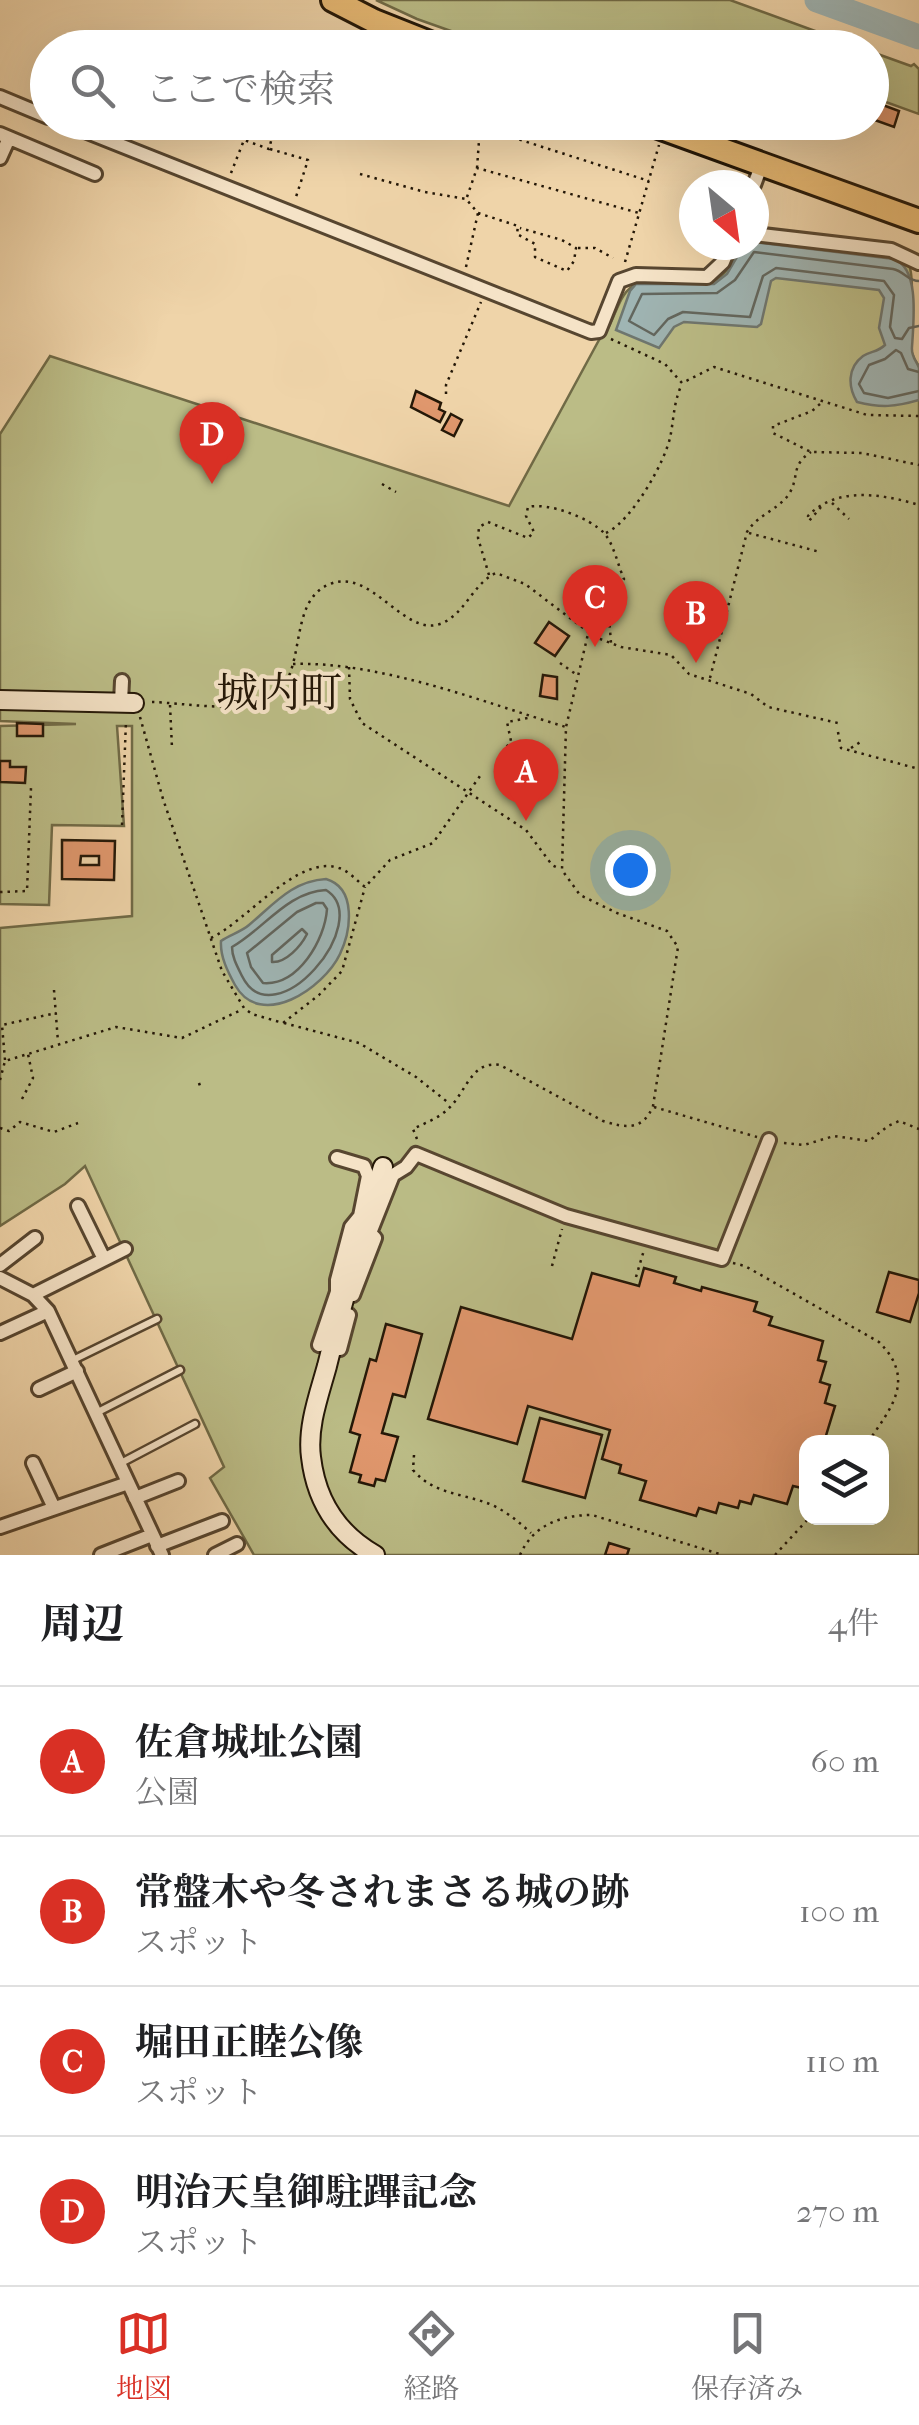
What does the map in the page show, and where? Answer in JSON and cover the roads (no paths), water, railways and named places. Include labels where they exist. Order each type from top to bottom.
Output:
[{"type":"highway","points":[[334,0],[397,30]]},
{"type":"highway","points":[[683,140],[746,170]]},
{"type":"highway","points":[[769,178],[919,221]]},
{"type":"street","points":[[0,97],[30,110]]},
{"type":"street","points":[[0,158],[4,136],[95,174]]},
{"type":"street","points":[[106,140],[591,332],[599,330],[619,281],[636,275],[707,277],[724,260]]},
{"type":"street","points":[[769,236],[891,250],[919,263]]},
{"type":"street","points":[[0,700],[127,703],[122,681]]},
{"type":"street","points":[[340,1348],[357,1281],[362,1278],[372,1248],[374,1238],[370,1233],[392,1174],[406,1167],[416,1154],[566,1216],[722,1259],[769,1140]]},
{"type":"street","points":[[319,1345],[351,1226],[360,1216],[368,1176],[364,1166],[337,1158]]},
{"type":"street","points":[[375,1555],[329,1516],[314,1480],[310,1452],[314,1418],[344,1297],[383,1166]]},
{"type":"street","points":[[78,1206],[104,1259]]},
{"type":"street","points":[[0,1265],[34,1238]]},
{"type":"street","points":[[32,1295],[125,1249]]},
{"type":"street","points":[[0,1278],[32,1295],[48,1311],[157,1546]]},
{"type":"street","points":[[0,1333],[48,1311]]},
{"type":"street","points":[[38,1389],[74,1366]]},
{"type":"street","points":[[33,1463],[54,1508]]},
{"type":"street","points":[[136,1498],[178,1480]]},
{"type":"street","points":[[0,1527],[128,1483]]},
{"type":"street","points":[[101,1555],[157,1546],[222,1521]]},
{"type":"street","points":[[215,1555],[238,1544]]},
{"type":"lane","points":[[74,1366],[157,1319]]},
{"type":"lane","points":[[98,1412],[180,1370]]},
{"type":"lane","points":[[120,1464],[195,1424]]},
{"type":"water","points":[[769,244],[894,259],[902,264],[913,295],[912,350],[919,368],[919,400],[881,406],[857,402],[854,396],[854,366],[863,356],[885,345],[879,328],[884,298],[879,290],[776,278],[771,281],[757,327],[684,322],[674,327],[659,348],[616,330],[636,284],[714,284],[727,274],[735,260],[769,260]]},
{"type":"water","points":[[326,879],[343,891],[349,911],[344,945],[332,967],[307,991],[291,999],[260,1004],[246,998],[227,970],[221,941],[246,927],[293,889]]},
{"type":"waterway","points":[[817,0],[919,37]]},
{"type":"place","name":"明治天皇御駐蹕記念","points":[[212,484]]},
{"type":"place","name":"堀田正睦公像","points":[[595,647]]},
{"type":"place","name":"常盤木や冬されまさる城の跡","points":[[696,663]]},
{"type":"place","name":"佐倉城址公園","points":[[526,821]]},
{"type":"district","name":"城内町","points":[[279,693]]}]
